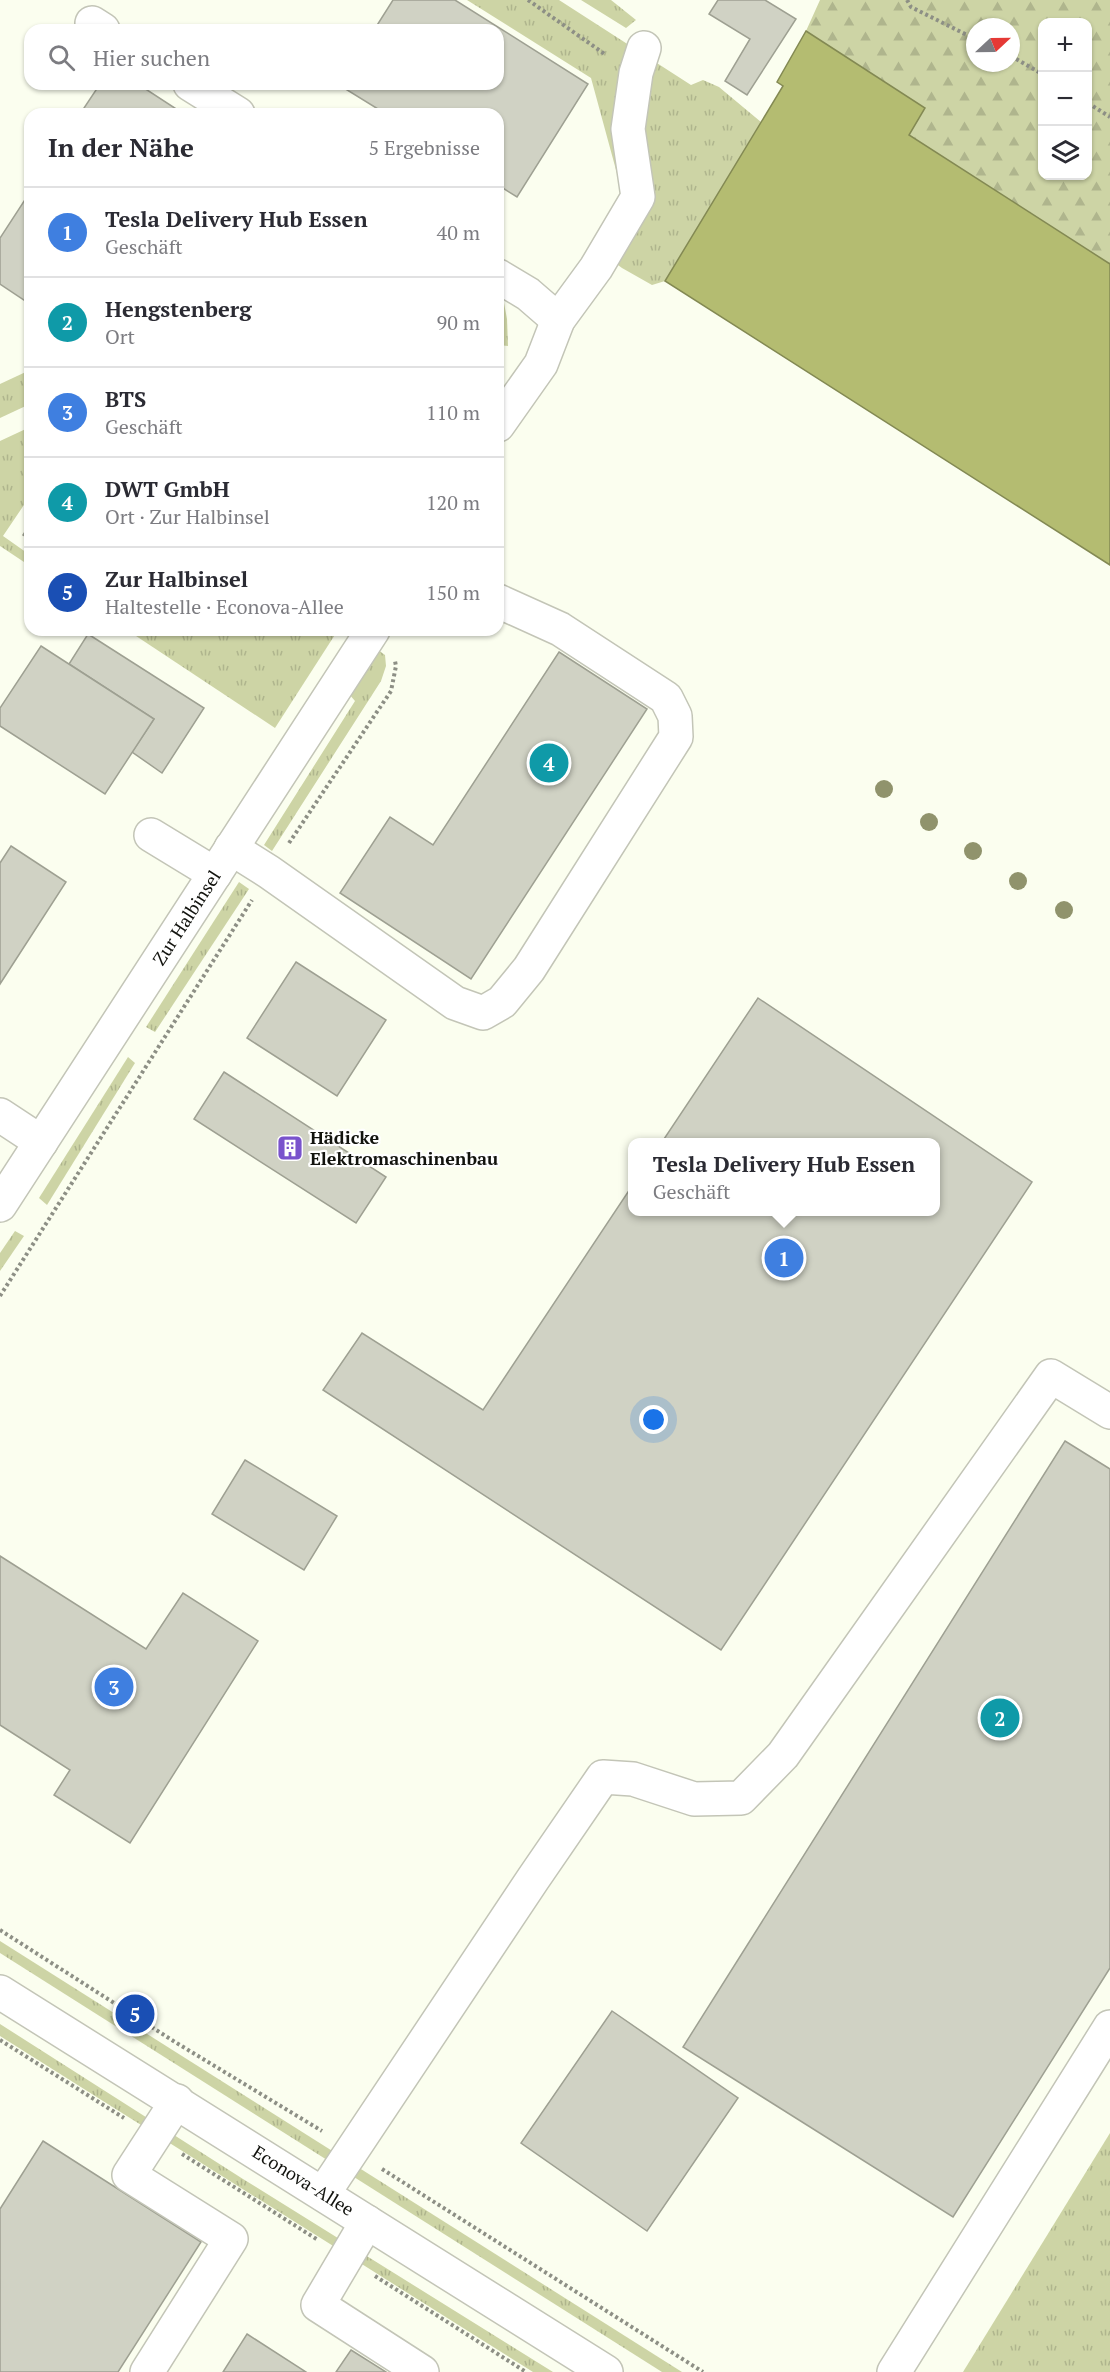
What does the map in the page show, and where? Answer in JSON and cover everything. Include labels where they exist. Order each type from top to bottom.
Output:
[{"type":"street","points":[[504,416],[541,364],[558,320],[596,268],[638,197],[628,129],[640,60]]},
{"type":"street","points":[[200,90],[228,108]]},
{"type":"street","points":[[504,280],[528,294],[558,320]]},
{"type":"street","points":[[151,835],[223,861],[269,872],[455,1003],[483,1013],[502,1002],[529,969],[676,737],[675,716],[666,698],[560,629],[504,604]]},
{"type":"street","name":"Zur Halbinsel","points":[[0,1205],[369,636]]},
{"type":"street","points":[[0,1115],[41,1142]]},
{"type":"street","points":[[323,2194],[603,1777],[633,1779],[694,1799],[741,1798],[783,1755],[1051,1376],[1110,1412]]},
{"type":"street","name":"Econova-Allee","points":[[0,1992],[606,2372]]},
{"type":"street","points":[[894,2372],[1110,2027]]},
{"type":"street","points":[[147,2372],[231,2239],[129,2175],[177,2102]]},
{"type":"street","points":[[367,2222],[318,2305],[422,2372]]},
{"type":"path","points":[[528,0],[603,53],[640,60]]},
{"type":"path","points":[[907,0],[911,7],[966,34]]},
{"type":"path","points":[[1020,61],[1039,72]]},
{"type":"path","points":[[1092,106],[1110,117]]},
{"type":"path","points":[[0,1296],[269,872],[391,691],[396,666],[394,655]]},
{"type":"path","points":[[0,2040],[526,2372]]},
{"type":"green space","points":[[467,0],[559,0],[691,85],[703,80],[719,87],[761,122],[665,281],[652,285],[622,268],[590,244],[622,192],[591,78]]},
{"type":"green space","points":[[581,0],[611,0],[636,20],[626,28]]},
{"type":"green space","points":[[820,0],[1110,0],[1110,264],[909,135],[925,108],[806,31]]},
{"type":"green space","points":[[504,303],[507,319],[508,346],[504,346]]},
{"type":"green space","points":[[24,373],[24,407],[0,418],[0,384]]},
{"type":"green space","points":[[24,430],[24,505],[3,536],[24,551],[24,562],[0,546],[0,441]]},
{"type":"green space","points":[[136,636],[334,636],[275,728]]},
{"type":"green space","points":[[378,650],[385,655],[386,666],[381,681],[272,851],[264,845],[355,701],[349,694]]},
{"type":"green space","points":[[239,882],[249,889],[155,1032],[146,1027]]},
{"type":"green space","points":[[128,1057],[135,1063],[47,1205],[39,1198]]},
{"type":"green space","points":[[15,1231],[24,1236],[0,1271],[0,1253]]},
{"type":"green space","points":[[0,1941],[682,2372],[662,2372],[0,1953]]},
{"type":"green space","points":[[0,2024],[553,2372],[533,2372],[0,2036]]},
{"type":"green space","points":[[1110,2133],[1110,2372],[963,2372]]},
{"type":"shaded area","points":[[806,31],[925,108],[909,135],[1110,264],[1110,565],[665,281],[783,86],[777,82]]},
{"type":"building","points":[[393,0],[455,0],[493,24],[378,24]]},
{"type":"building","points":[[718,0],[765,0],[796,19],[747,95],[725,81],[750,39],[709,14]]},
{"type":"building","points":[[504,31],[588,84],[517,197],[504,189],[504,108],[376,108],[347,90],[504,90]]},
{"type":"building","points":[[96,90],[147,90],[175,108],[84,108]]},
{"type":"building","points":[[24,201],[24,300],[0,284],[0,238]]},
{"type":"building","points":[[87,636],[91,636],[204,708],[162,773],[132,752],[154,719],[69,664]]},
{"type":"building","points":[[41,646],[154,719],[105,794],[0,726],[0,708]]},
{"type":"building","points":[[559,652],[647,709],[471,979],[340,893],[390,817],[433,845]]},
{"type":"building","points":[[11,846],[66,882],[0,984],[0,863]]},
{"type":"building","points":[[296,962],[386,1020],[337,1096],[247,1038]]},
{"type":"building","points":[[758,998],[1032,1182],[721,1650],[323,1390],[362,1333],[483,1410],[628,1192],[628,1216],[940,1216],[940,1138],[665,1138]]},
{"type":"building","name":"Hädicke Elektromaschinenbau","points":[[224,1072],[386,1177],[356,1223],[194,1119]]},
{"type":"building","points":[[1065,1441],[1110,1469],[1110,1968],[953,2217],[683,2047]]},
{"type":"building","points":[[245,1460],[337,1516],[304,1570],[212,1514]]},
{"type":"building","points":[[0,1556],[146,1649],[183,1593],[258,1641],[130,1843],[54,1795],[70,1770],[0,1725]]},
{"type":"building","points":[[612,2011],[738,2098],[647,2231],[521,2143]]},
{"type":"building","points":[[43,2141],[201,2242],[118,2372],[0,2372],[0,2209]]},
{"type":"building","points":[[247,2334],[306,2372],[223,2372]]},
{"type":"building","points":[[351,2350],[386,2372],[336,2372]]},
{"type":"place","name":"DWT GmbH","points":[[549,763]]},
{"type":"place","name":"Hädicke Elektromaschinenbau","points":[[290,1148]]},
{"type":"place","name":"Tesla Delivery Hub Essen","points":[[784,1258]]},
{"type":"place","name":"BTS","points":[[114,1687]]},
{"type":"place","name":"Hengstenberg","points":[[1000,1718]]},
{"type":"place","name":"Zur Halbinsel","points":[[135,2014]]}]
